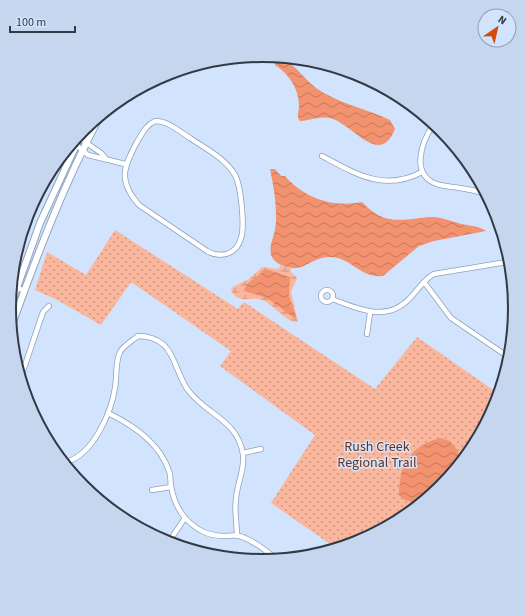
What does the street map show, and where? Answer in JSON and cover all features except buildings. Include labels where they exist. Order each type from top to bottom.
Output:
[{"type":"main road","points":[[16,314],[46,235],[94,129]]},
{"type":"main road","points":[[18,280],[40,222],[71,153]]},
{"type":"street","points":[[155,120],[169,124],[220,158],[234,173],[240,190],[242,230],[241,238],[237,246],[228,254],[212,254],[139,206],[129,191],[125,178],[125,164],[146,128],[155,120]]},
{"type":"street","points":[[432,129],[420,152],[422,172],[428,178],[439,184],[459,187],[480,193]]},
{"type":"street","points":[[82,140],[106,159]]},
{"type":"street","points":[[77,145],[88,155],[125,164]]},
{"type":"street","points":[[322,156],[360,175],[382,181],[403,180],[422,172]]},
{"type":"street","points":[[332,299],[370,313],[391,311],[401,306],[431,276],[439,273],[504,262]]},
{"type":"street","points":[[424,282],[451,318],[504,355]]},
{"type":"street","points":[[17,288],[25,291]]},
{"type":"street","points":[[24,369],[43,312],[48,306]]},
{"type":"street","points":[[367,334],[370,313]]},
{"type":"street","points":[[69,461],[80,456],[86,451],[108,413],[115,387],[117,361],[121,351],[125,345],[138,336],[145,336],[163,344],[169,351],[188,389],[203,406],[228,423],[237,437],[243,453],[243,466],[236,498],[237,535]]},
{"type":"street","points":[[108,413],[126,422],[153,445],[164,459],[170,472],[171,487],[178,508],[185,518],[204,533],[215,536],[237,535],[249,540],[270,554]]},
{"type":"street","points":[[243,453],[261,449]]},
{"type":"street","points":[[152,490],[171,487]]},
{"type":"street","points":[[171,537],[185,518]]},
{"type":"green space","name":"Rush Creek Regional Trail","points":[[115,230],[238,309],[244,302],[375,389],[417,337],[494,391],[484,417],[476,431],[458,458],[437,482],[413,504],[386,521],[357,536],[329,545],[271,503],[315,435],[220,366],[231,351],[131,282],[101,325],[57,300],[35,290],[47,252],[86,275]]},
{"type":"green space","points":[[280,265],[292,268],[290,271],[297,278],[291,292],[298,322],[288,319],[267,302],[258,299],[241,299],[234,295],[231,290],[233,287],[249,279],[262,267],[279,269]]},
{"type":"water","points":[[275,62],[289,63],[316,88],[343,102],[390,120],[395,129],[389,140],[382,144],[374,144],[366,141],[341,123],[329,118],[300,121],[298,116],[299,100],[295,88],[289,77],[275,65]]},
{"type":"water","points":[[270,169],[275,169],[281,176],[285,176],[301,190],[320,200],[340,204],[362,202],[378,215],[394,220],[436,217],[477,227],[486,231],[434,241],[419,246],[383,276],[368,274],[345,261],[330,257],[320,258],[302,267],[287,267],[276,262],[271,254],[272,240],[276,223],[276,208]]},
{"type":"water","points":[[266,269],[290,277],[289,296],[296,316],[294,318],[267,298],[244,291],[246,285]]},
{"type":"water","points":[[439,438],[447,440],[454,445],[459,456],[448,471],[414,503],[403,499],[399,495],[401,474],[413,452],[429,442]]}]
